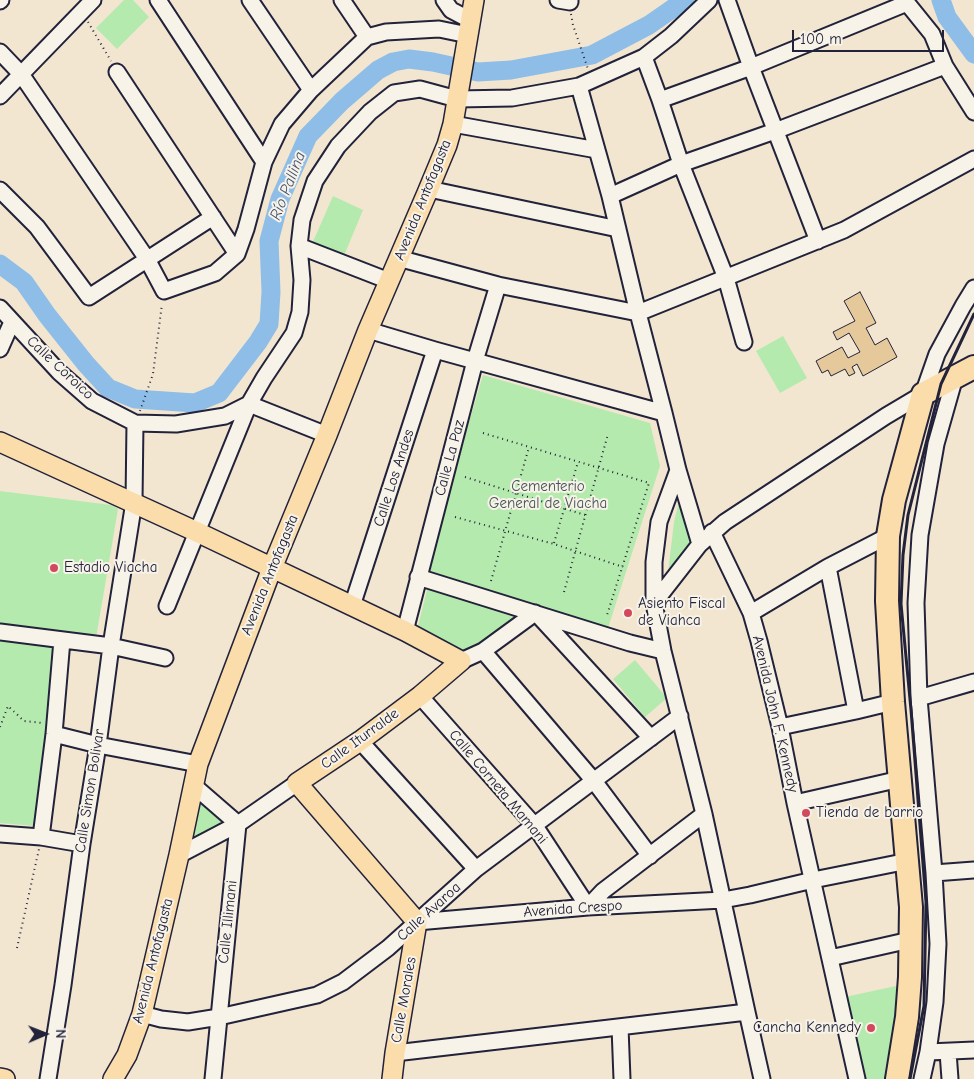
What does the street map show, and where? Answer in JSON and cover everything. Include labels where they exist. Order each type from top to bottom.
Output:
[{"type":"highway","points":[[897,1079],[908,1017],[911,907],[893,702],[887,600],[888,536],[894,500],[923,394],[965,372]]},
{"type":"main road","name":"Avenida Antofagasta","points":[[113,1079],[126,1055],[142,1014],[198,764],[272,568],[368,330],[446,145],[453,124],[474,0]]},
{"type":"main road","points":[[0,442],[134,502],[405,631],[461,661]]},
{"type":"main road","name":"Calle Iturralde","points":[[297,783],[360,741],[420,696],[461,661]]},
{"type":"main road","points":[[297,783],[417,922]]},
{"type":"main road","name":"Calle Morales","points":[[392,1079],[417,922]]},
{"type":"main road","points":[[0,1078],[5,1079]]},
{"type":"street","points":[[0,96],[93,0]]},
{"type":"street","points":[[158,0],[264,162]]},
{"type":"street","points":[[250,0],[311,90]]},
{"type":"street","points":[[342,0],[367,37]]},
{"type":"street","points":[[444,0],[468,35]]},
{"type":"street","points":[[167,606],[249,404],[294,333],[300,312],[302,280],[299,246],[302,220],[316,181],[338,146],[370,112],[394,93],[420,89],[458,90],[512,98],[579,86],[644,57],[671,36],[709,0]]},
{"type":"street","points":[[727,0],[818,241]]},
{"type":"street","points":[[660,100],[751,67],[907,2],[932,34],[945,66],[974,112]]},
{"type":"street","points":[[0,52],[22,74],[147,259],[164,292],[215,273],[237,254],[246,229],[264,162],[282,124],[311,90],[367,37],[386,32],[439,29],[468,35]]},
{"type":"street","points":[[644,57],[681,164],[726,278],[744,342]]},
{"type":"street","points":[[610,196],[681,164],[775,131],[945,66]]},
{"type":"street","points":[[118,72],[237,254]]},
{"type":"street","points":[[579,86],[610,196],[678,470],[700,544]]},
{"type":"street","points":[[453,124],[597,150]]},
{"type":"street","points":[[398,258],[498,285],[638,313],[844,230],[974,159]]},
{"type":"street","points":[[429,189],[618,229]]},
{"type":"street","points":[[0,190],[36,227],[89,297],[213,217]]},
{"type":"street","points":[[299,246],[389,282]]},
{"type":"street","name":"Calle La Paz","points":[[405,631],[475,361],[498,285]]},
{"type":"street","points":[[654,603],[700,544],[712,532],[886,416],[923,394],[937,354],[974,288]]},
{"type":"street","name":"Calle Coroico","points":[[0,308],[59,372],[92,401],[138,417],[176,424],[225,416],[249,404]]},
{"type":"street","points":[[0,349],[12,322]]},
{"type":"street","points":[[368,330],[664,413]]},
{"type":"street","name":"Calle Los Andes","points":[[352,606],[435,350]]},
{"type":"street","points":[[922,1079],[935,1002],[938,944],[919,698],[916,603],[920,535],[936,444],[965,372]]},
{"type":"street","points":[[249,404],[327,435]]},
{"type":"street","name":"Calle Simon Bolivar","points":[[48,1079],[111,646],[134,502],[138,417]]},
{"type":"street","points":[[678,470],[659,522],[654,562],[654,603],[663,650],[704,814],[762,1079]]},
{"type":"street","name":"Avenida John F. Kennedy","points":[[712,532],[750,614],[759,640],[780,727],[795,803],[857,1079]]},
{"type":"street","points":[[750,614],[828,567],[888,536]]},
{"type":"street","points":[[828,567],[856,711]]},
{"type":"street","points":[[418,577],[630,644],[663,650]]},
{"type":"street","points":[[536,613],[651,738]]},
{"type":"street","name":"Calle Iturralde","points":[[461,661],[483,651],[536,613]]},
{"type":"street","points":[[0,632],[111,646],[164,658]]},
{"type":"street","points":[[41,836],[54,729],[62,640]]},
{"type":"street","points":[[483,651],[594,781],[650,856]]},
{"type":"street","points":[[919,698],[974,682]]},
{"type":"street","name":"Calle Corneta Mamani","points":[[420,696],[535,826],[588,907]]},
{"type":"street","points":[[780,727],[893,702]]},
{"type":"street","name":"Calle Avaroa","points":[[142,1014],[161,1019],[188,1022],[317,995],[343,982],[388,948],[476,869],[680,716]]},
{"type":"street","points":[[54,729],[98,745],[198,764]]},
{"type":"street","points":[[360,741],[476,869]]},
{"type":"street","points":[[795,803],[900,779]]},
{"type":"street","name":"Calle Iturralde","points":[[179,855],[238,824],[297,783]]},
{"type":"street","points":[[194,785],[238,824]]},
{"type":"street","points":[[588,907],[603,892],[704,814]]},
{"type":"street","name":"Calle Illimani","points":[[212,1079],[238,824]]},
{"type":"street","points":[[0,834],[41,836],[82,844]]},
{"type":"street","name":"Avenida Crespo","points":[[417,922],[588,907],[722,900],[908,861]]},
{"type":"street","points":[[934,873],[974,870]]},
{"type":"street","points":[[830,958],[910,940]]},
{"type":"street","points":[[395,1053],[747,1012]]},
{"type":"street","points":[[620,1026],[622,1079]]},
{"type":"street","points":[[928,1052],[974,1050]]},
{"type":"street","points":[[948,1052],[950,1079]]},
{"type":"path","points":[[81,12],[118,72]]},
{"type":"path","points":[[573,25],[586,64]]},
{"type":"path","points":[[138,417],[153,374],[164,292]]},
{"type":"path","points":[[483,433],[649,483],[607,615]]},
{"type":"path","points":[[564,592],[608,434]]},
{"type":"path","points":[[492,581],[529,447]]},
{"type":"path","points":[[554,544],[578,462]]},
{"type":"path","points":[[465,476],[585,515]]},
{"type":"path","points":[[455,517],[554,544],[623,567]]},
{"type":"path","points":[[0,727],[8,706],[24,721],[54,729]]},
{"type":"path","points":[[18,948],[41,836]]},
{"type":"green space","points":[[124,0],[133,0],[149,17],[117,49],[96,28]]},
{"type":"green space","points":[[333,196],[363,210],[343,258],[312,244]]},
{"type":"green space","points":[[783,336],[807,378],[780,393],[756,351]]},
{"type":"green space","name":"Cementerio General de Viacha","points":[[483,375],[650,423],[660,466],[607,631],[428,574],[426,566]]},
{"type":"green space","name":"Estadio Viacha","points":[[0,491],[111,505],[118,509],[96,638],[0,628]]},
{"type":"green space","points":[[680,497],[694,547],[667,581],[674,522]]},
{"type":"green space","points":[[429,582],[521,616],[467,655],[418,626]]},
{"type":"green space","points":[[0,638],[58,645],[35,826],[0,823]]},
{"type":"green space","points":[[635,660],[667,698],[645,717],[613,679]]},
{"type":"green space","points":[[197,801],[226,823],[190,841]]},
{"type":"green space","points":[[905,984],[890,1079],[863,1079],[845,997]]},
{"type":"building","points":[[860,292],[876,323],[866,328],[875,345],[887,338],[897,357],[863,376],[857,364],[852,367],[855,373],[849,376],[845,369],[831,376],[828,370],[822,373],[816,361],[842,347],[848,358],[860,352],[849,333],[837,340],[833,332],[855,321],[844,301]]},
{"type":"waterway","name":"Río Pallina","points":[[0,264],[24,282],[47,315],[108,388],[135,399],[195,403],[219,393],[258,342],[269,324],[271,292],[269,241],[280,199],[308,136],[342,101],[378,70],[393,62],[409,59],[478,72],[511,70],[592,55],[649,25],[685,0]]},
{"type":"waterway","name":"Río Pallina","points":[[941,0],[947,17],[974,54]]},
{"type":"railway","points":[[910,1079],[924,1006],[926,902],[901,604],[903,555],[908,515],[941,384],[974,314]]},
{"type":"place","name":"Estadio Viacha","points":[[54,568]]},
{"type":"place","name":"Asiento Fiscal de Viahca","points":[[628,613]]},
{"type":"place","name":"Tienda de barrio","points":[[806,813]]},
{"type":"place","name":"Cancha Kennedy","points":[[871,1028]]}]
